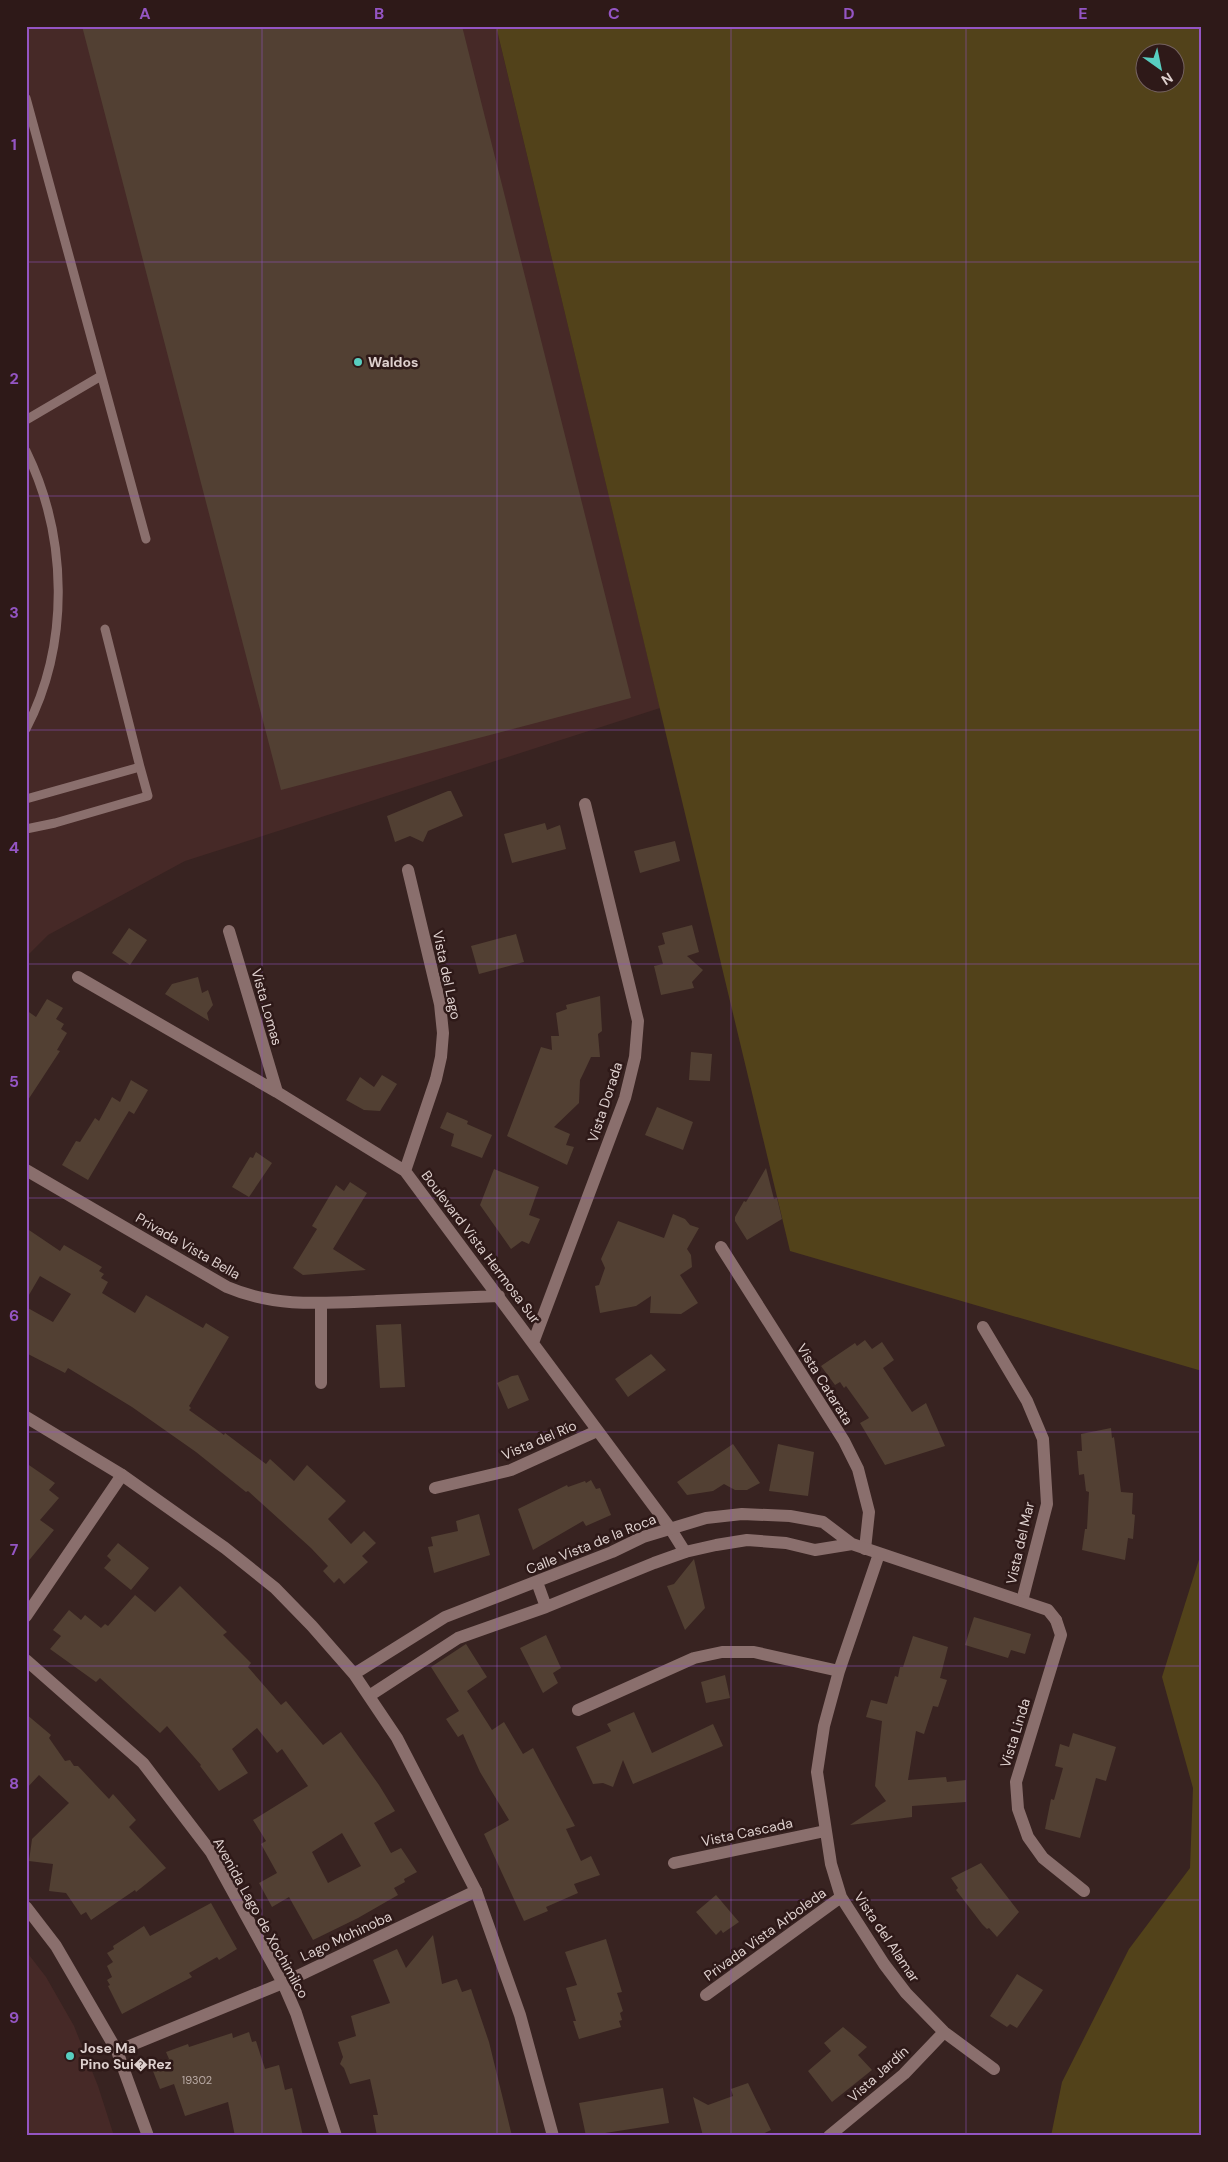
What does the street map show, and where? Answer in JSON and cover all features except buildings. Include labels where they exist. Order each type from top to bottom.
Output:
[{"type":"street","name":"Vista Dorada","points":[[533,1342],[625,1098],[635,1056],[638,1021],[585,804]]},
{"type":"street","name":"Vista del Lago","points":[[405,1171],[436,1079],[441,1058],[443,1033],[440,1004],[408,870]]},
{"type":"street","name":"Vista Lomas","points":[[229,931],[277,1092]]},
{"type":"street","name":"Boulevard Vista Hermosa Sur","points":[[78,977],[277,1092],[405,1171],[670,1528],[685,1552]]},
{"type":"street","name":"Privada Vista Bella","points":[[26,1170],[227,1287],[249,1296],[268,1301],[321,1303],[499,1296]]},
{"type":"street","name":"Vista Catarata","points":[[721,1247],[844,1441],[858,1469],[869,1512],[865,1548]]},
{"type":"street","points":[[321,1303],[321,1383]]},
{"type":"street","name":"Vista del Mar","points":[[983,1327],[1028,1401],[1043,1439],[1047,1504],[1022,1601]]},
{"type":"street","points":[[26,1417],[122,1475],[225,1548],[275,1588],[312,1626],[354,1674],[397,1738],[476,1891],[520,2015],[553,2136]]},
{"type":"street","name":"Vista del Río","points":[[435,1488],[511,1470],[597,1431]]},
{"type":"street","points":[[26,1616],[122,1475]]},
{"type":"street","name":"Calle Vista de la Roca","points":[[354,1674],[445,1617],[612,1552],[643,1537],[706,1518],[742,1514],[790,1516],[823,1522],[852,1544],[1048,1610],[1056,1620]]},
{"type":"street","name":"Calle Vista de la Roca","points":[[368,1696],[458,1638],[546,1608],[654,1562],[685,1552],[747,1540],[786,1544],[815,1550],[852,1544]]},
{"type":"street","name":"Vista del Alamar","points":[[879,1554],[840,1671],[824,1726],[817,1772],[831,1864],[841,1897],[884,1964],[906,1993],[944,2032],[994,2068]]},
{"type":"street","points":[[537,1582],[546,1608]]},
{"type":"street","name":"Vista Linda","points":[[1056,1620],[1061,1635],[1016,1782],[1018,1809],[1028,1837],[1043,1858],[1084,1891]]},
{"type":"street","points":[[578,1710],[694,1658],[722,1652],[754,1652],[840,1671]]},
{"type":"street","name":"Avenida Lago de Xochimilco","points":[[26,1660],[144,1763],[211,1852],[283,1983],[296,2013],[336,2136]]},
{"type":"street","name":"Vista Cascada","points":[[674,1863],[825,1831]]},
{"type":"street","name":"Lago Mohinoba","points":[[117,2051],[283,1983],[476,1891]]},
{"type":"street","name":"Privada Vista Arboleda","points":[[706,1995],[841,1897]]},
{"type":"street","points":[[26,1907],[56,1946],[117,2051],[148,2136]]},
{"type":"street","name":"Vista Jardín","points":[[828,2136],[904,2074],[944,2032]]},
{"type":"lane","points":[[26,98],[146,539]]},
{"type":"lane","points":[[26,420],[101,376]]},
{"type":"lane","points":[[26,451],[45,498],[55,540],[58,616],[54,646],[44,686],[26,730]]},
{"type":"lane","points":[[26,829],[55,824],[148,796],[105,629]]},
{"type":"lane","points":[[26,799],[140,767]]},
{"type":"shaded area","name":"Waldos","points":[[26,26],[496,26],[660,708],[185,861],[48,935],[26,957]]},
{"type":"shaded area","points":[[496,26],[1202,26],[1202,1371],[790,1251]]},
{"type":"shaded area","points":[[1202,1550],[1202,2136],[1051,2136],[1062,2082],[1129,1949],[1190,1868],[1193,1788],[1162,1677]]},
{"type":"shaded area","name":"Jose Ma Pino Sui�Rez","points":[[26,1951],[46,1977],[74,2026],[98,2086],[114,2136],[26,2136]]},
{"type":"place","name":"Waldos","points":[[358,362]]},
{"type":"place","name":"Jose Ma Pino Sui�Rez","points":[[70,2056]]}]
